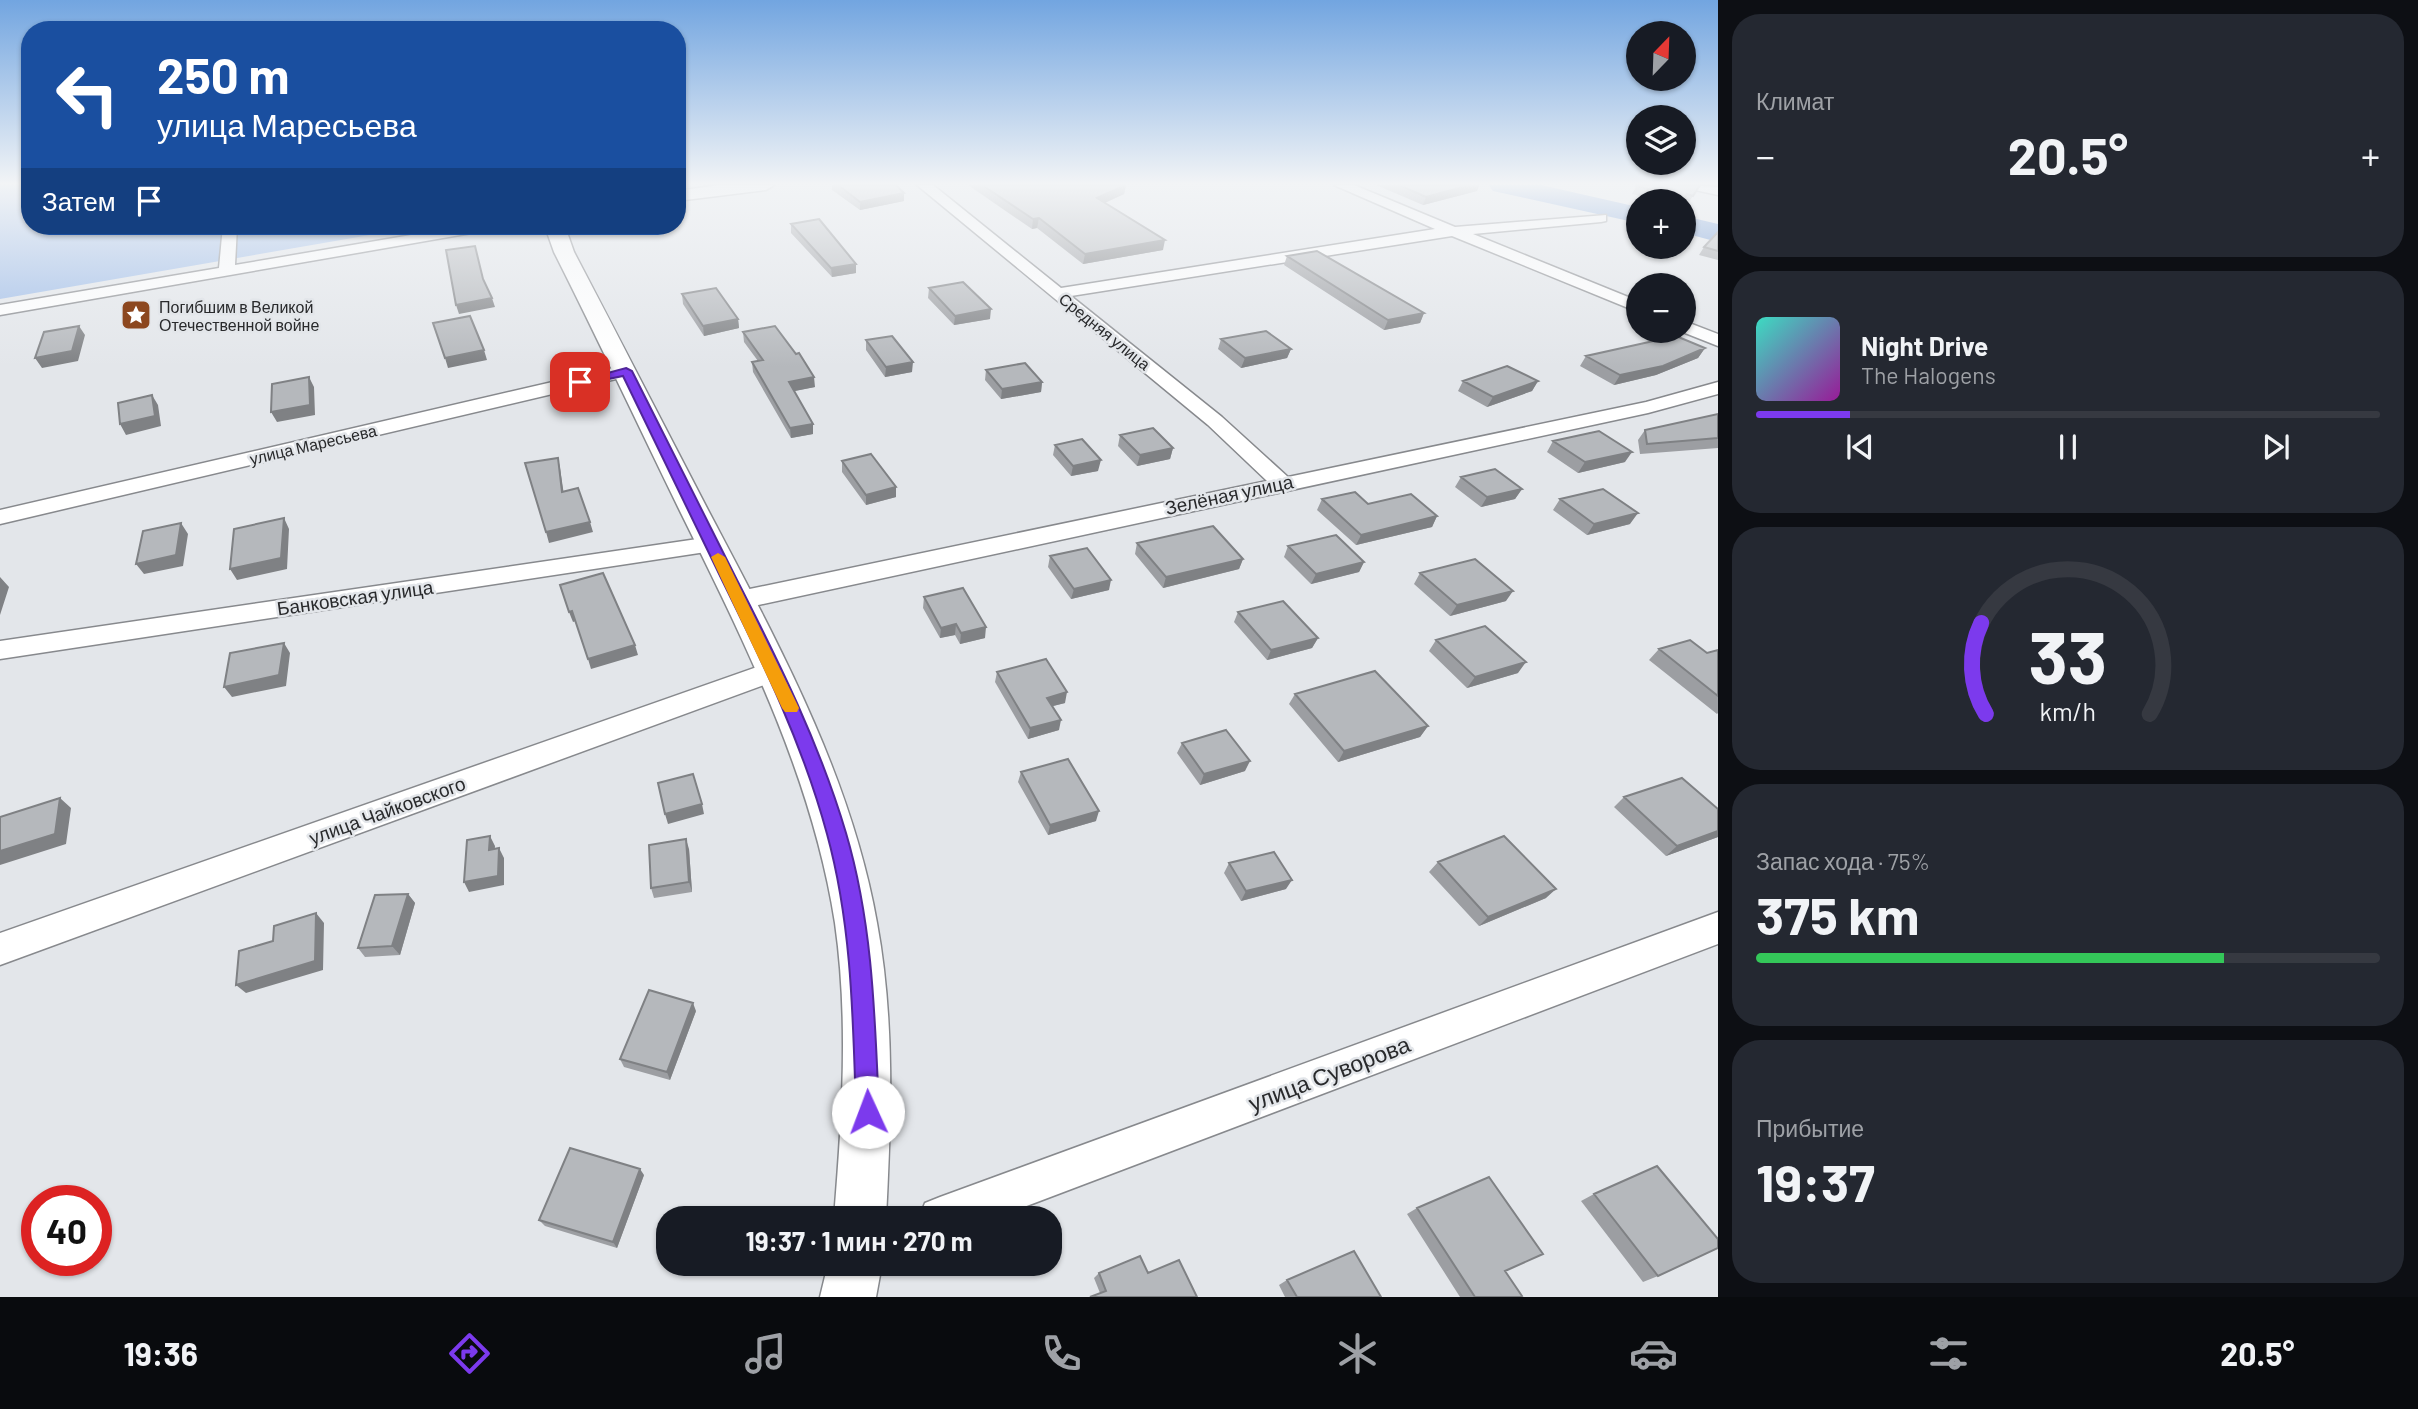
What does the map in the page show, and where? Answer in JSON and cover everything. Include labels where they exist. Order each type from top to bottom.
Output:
[{"type":"street","points":[[226,271],[228,246]]},
{"type":"street","points":[[0,310],[375,246]]},
{"type":"street","points":[[562,246],[740,600],[810,749],[837,836],[856,923],[864,1001],[868,1112],[861,1206]]},
{"type":"street","name":"Средняя улица","points":[[999,246],[1214,421],[1281,482]]},
{"type":"street","points":[[1059,293],[1370,246]]},
{"type":"street","points":[[1490,246],[1626,302]]},
{"type":"street","points":[[1696,331],[1718,341]]},
{"type":"street","name":"улица Маресьева","points":[[0,517],[626,371]]},
{"type":"street","name":"Зелёная улица","points":[[740,600],[1281,482],[1648,407],[1718,387]]},
{"type":"street","name":"Банковская улица","points":[[0,650],[711,544]]},
{"type":"street","name":"улица Чайковского","points":[[0,949],[774,671]]},
{"type":"street","name":"улица Суворова","points":[[972,1206],[1718,928]]},
{"type":"street","points":[[848,1297],[852,1276]]},
{"type":"shaded area","points":[[0,246],[309,246],[0,299]]},
{"type":"building","points":[[475,246],[483,279],[492,298],[456,305],[446,250]]},
{"type":"building","points":[[811,246],[841,246],[856,264],[831,268]]},
{"type":"building","points":[[1074,246],[1133,246],[1085,254]]},
{"type":"building","points":[[1718,246],[1718,251],[1704,247]]},
{"type":"building","points":[[1317,251],[1424,313],[1388,320],[1287,256]]},
{"type":"building","points":[[963,282],[991,309],[955,316],[929,288]]},
{"type":"building","points":[[716,288],[738,319],[703,326],[682,294]]},
{"type":"building","points":[[470,316],[484,350],[445,358],[433,323]]},
{"type":"building","points":[[79,326],[72,351],[35,358],[44,332]]},
{"type":"building","points":[[775,326],[796,354],[799,353],[814,377],[789,382],[813,424],[790,428],[752,362],[763,360],[743,332]]},
{"type":"building","points":[[1266,331],[1291,349],[1245,358],[1221,339]]},
{"type":"building","points":[[892,336],[913,362],[886,367],[866,340]]},
{"type":"building","points":[[1644,343],[1693,343],[1705,348],[1663,366],[1620,375],[1586,356]]},
{"type":"building","points":[[1025,363],[1042,382],[1002,389],[986,370]]},
{"type":"building","points":[[1507,366],[1538,381],[1493,397],[1463,381]]},
{"type":"building","points":[[309,377],[310,405],[271,412],[272,384]]},
{"type":"building","points":[[152,395],[155,416],[120,424],[118,403]]},
{"type":"building","points":[[1718,414],[1718,438],[1647,444],[1645,430]]},
{"type":"building","points":[[1153,428],[1173,448],[1140,455],[1120,435]]},
{"type":"building","points":[[1599,431],[1632,452],[1585,462],[1553,441]]},
{"type":"building","points":[[1082,439],[1101,460],[1073,466],[1055,445]]},
{"type":"building","points":[[871,454],[896,487],[866,495],[842,461]]},
{"type":"building","points":[[558,458],[562,492],[578,488],[590,522],[546,532],[525,463]]},
{"type":"building","points":[[1495,469],[1522,489],[1487,497],[1461,477]]},
{"type":"building","points":[[1603,489],[1638,513],[1594,524],[1560,499]]},
{"type":"building","points":[[1355,492],[1368,504],[1411,494],[1437,516],[1361,535],[1322,499]]},
{"type":"building","points":[[284,518],[281,558],[230,569],[234,529]]},
{"type":"building","points":[[181,523],[176,555],[136,564],[143,531]]},
{"type":"building","points":[[1213,526],[1243,559],[1166,577],[1137,543]]},
{"type":"building","points":[[1336,535],[1364,562],[1316,574],[1288,546]]},
{"type":"building","points":[[1087,548],[1111,580],[1074,589],[1050,556]]},
{"type":"building","points":[[1475,559],[1513,591],[1457,605],[1420,573]]},
{"type":"building","points":[[603,573],[635,645],[588,659],[560,585]]},
{"type":"building","points":[[963,588],[986,627],[961,633],[956,624],[941,628],[924,597]]},
{"type":"building","points":[[1283,601],[1318,638],[1271,650],[1238,612]]},
{"type":"building","points":[[1485,626],[1526,662],[1475,677],[1436,640]]},
{"type":"building","points":[[1690,640],[1707,653],[1718,650],[1718,696],[1659,649]]},
{"type":"building","points":[[284,643],[279,675],[224,687],[230,653]]},
{"type":"building","points":[[1046,659],[1067,692],[1047,698],[1061,720],[1030,728],[997,672]]},
{"type":"building","points":[[1375,671],[1428,726],[1344,751],[1295,694]]},
{"type":"building","points":[[1226,730],[1250,761],[1204,774],[1182,743]]},
{"type":"building","points":[[1068,759],[1099,811],[1050,825],[1021,772]]},
{"type":"building","points":[[693,774],[702,804],[665,814],[658,783]]},
{"type":"building","points":[[1682,778],[1718,809],[1718,831],[1677,846],[1624,797]]},
{"type":"building","points":[[60,798],[55,834],[0,851],[0,817]]},
{"type":"building","points":[[490,836],[489,850],[499,848],[498,876],[464,882],[467,840]]},
{"type":"building","points":[[1504,836],[1556,889],[1488,917],[1438,862]]},
{"type":"building","points":[[686,839],[689,882],[651,888],[649,845]]},
{"type":"building","points":[[1274,852],[1292,880],[1246,891],[1229,863]]},
{"type":"building","points":[[408,894],[392,946],[358,948],[375,895]]},
{"type":"building","points":[[316,913],[315,961],[236,985],[239,951],[273,941],[274,926]]},
{"type":"building","points":[[649,990],[693,1003],[667,1072],[620,1059]]},
{"type":"building","points":[[570,1148],[640,1169],[613,1242],[539,1220]]},
{"type":"building","points":[[1657,1166],[1718,1239],[1718,1248],[1658,1276],[1594,1194]]},
{"type":"building","points":[[1489,1177],[1543,1254],[1505,1271],[1522,1296],[1520,1297],[1475,1297],[1417,1208]]},
{"type":"building","points":[[1354,1251],[1381,1297],[1297,1297],[1287,1280]]},
{"type":"building","points":[[1140,1256],[1148,1273],[1179,1260],[1197,1297],[1090,1297],[1106,1291],[1099,1273]]},
{"type":"slow traffic","points":[[718,557],[791,708]]},
{"type":"place","name":"Погибшим в Великой Отечественной войне","points":[[136,315]]},
{"type":"route","points":[[580,382],[626,371],[810,749],[837,836],[856,923],[864,1001],[868,1112]]}]
